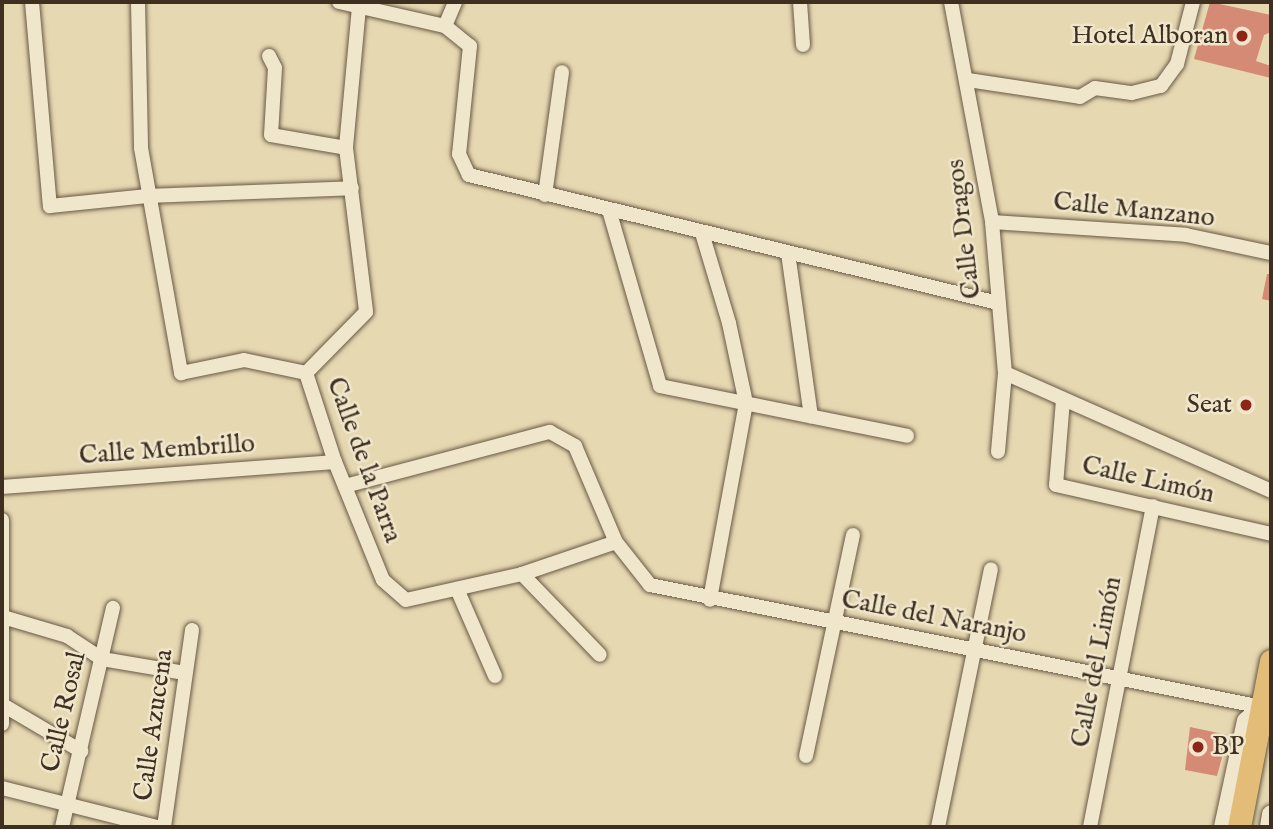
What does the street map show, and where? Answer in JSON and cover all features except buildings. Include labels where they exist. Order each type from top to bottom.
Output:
[{"type":"highway","points":[[1239,827],[1271,661]]},
{"type":"highway","points":[[1255,827],[1271,742]]},
{"type":"street","points":[[32,2],[50,206],[147,196],[352,188]]},
{"type":"street","points":[[138,2],[138,111],[147,196],[181,373],[244,360],[306,373]]},
{"type":"street","points":[[338,2],[445,26],[470,46],[459,153],[469,175],[998,303]]},
{"type":"street","points":[[445,26],[455,2]]},
{"type":"street","points":[[800,2],[803,45]]},
{"type":"street","name":"Calle Dragos","points":[[951,2],[968,80],[992,222],[1005,373],[998,452]]},
{"type":"street","points":[[968,80],[1080,97],[1095,88],[1132,93],[1161,86],[1177,64],[1193,2]]},
{"type":"street","name":"Calle de la Parra","points":[[359,7],[346,148],[366,312],[306,373],[335,463],[383,580],[407,600],[522,574],[616,542]]},
{"type":"street","points":[[269,56],[275,68],[271,135],[346,148]]},
{"type":"street","points":[[545,195],[562,72]]},
{"type":"street","points":[[609,211],[660,386],[907,436]]},
{"type":"street","name":"Calle Manzano","points":[[992,222],[1186,234],[1271,253]]},
{"type":"street","points":[[702,233],[729,323],[746,403],[710,600]]},
{"type":"street","points":[[788,253],[811,416]]},
{"type":"street","points":[[1005,373],[1271,491]]},
{"type":"street","name":"Calle Limón","points":[[1063,400],[1056,485],[1271,534]]},
{"type":"street","name":"Calle del Naranjo","points":[[345,486],[550,432],[575,446],[616,542],[650,585],[710,600],[1119,677],[1262,707]]},
{"type":"street","name":"Calle Membrillo","points":[[2,487],[335,463]]},
{"type":"street","name":"Calle del Limón","points":[[1090,827],[1153,506]]},
{"type":"street","points":[[2,520],[2,723]]},
{"type":"street","points":[[806,756],[832,623],[853,535]]},
{"type":"street","points":[[938,827],[991,569]]},
{"type":"street","points":[[522,574],[600,655]]},
{"type":"street","points":[[457,589],[495,676]]},
{"type":"street","name":"Calle Rosal","points":[[62,827],[113,608]]},
{"type":"street","points":[[3,617],[66,636],[102,659],[185,673]]},
{"type":"street","name":"Calle Azucena","points":[[164,827],[192,630]]},
{"type":"street","points":[[4,705],[81,751]]},
{"type":"street","points":[[1223,827],[1245,721],[1262,707]]},
{"type":"street","points":[[2,788],[157,827]]},
{"type":"street","points":[[1269,827],[1271,814]]},
{"type":"place","name":"Hotel Alboran","points":[[1242,36]]},
{"type":"place","name":"Seat","points":[[1246,405]]},
{"type":"place","name":"BP","points":[[1198,747]]}]
